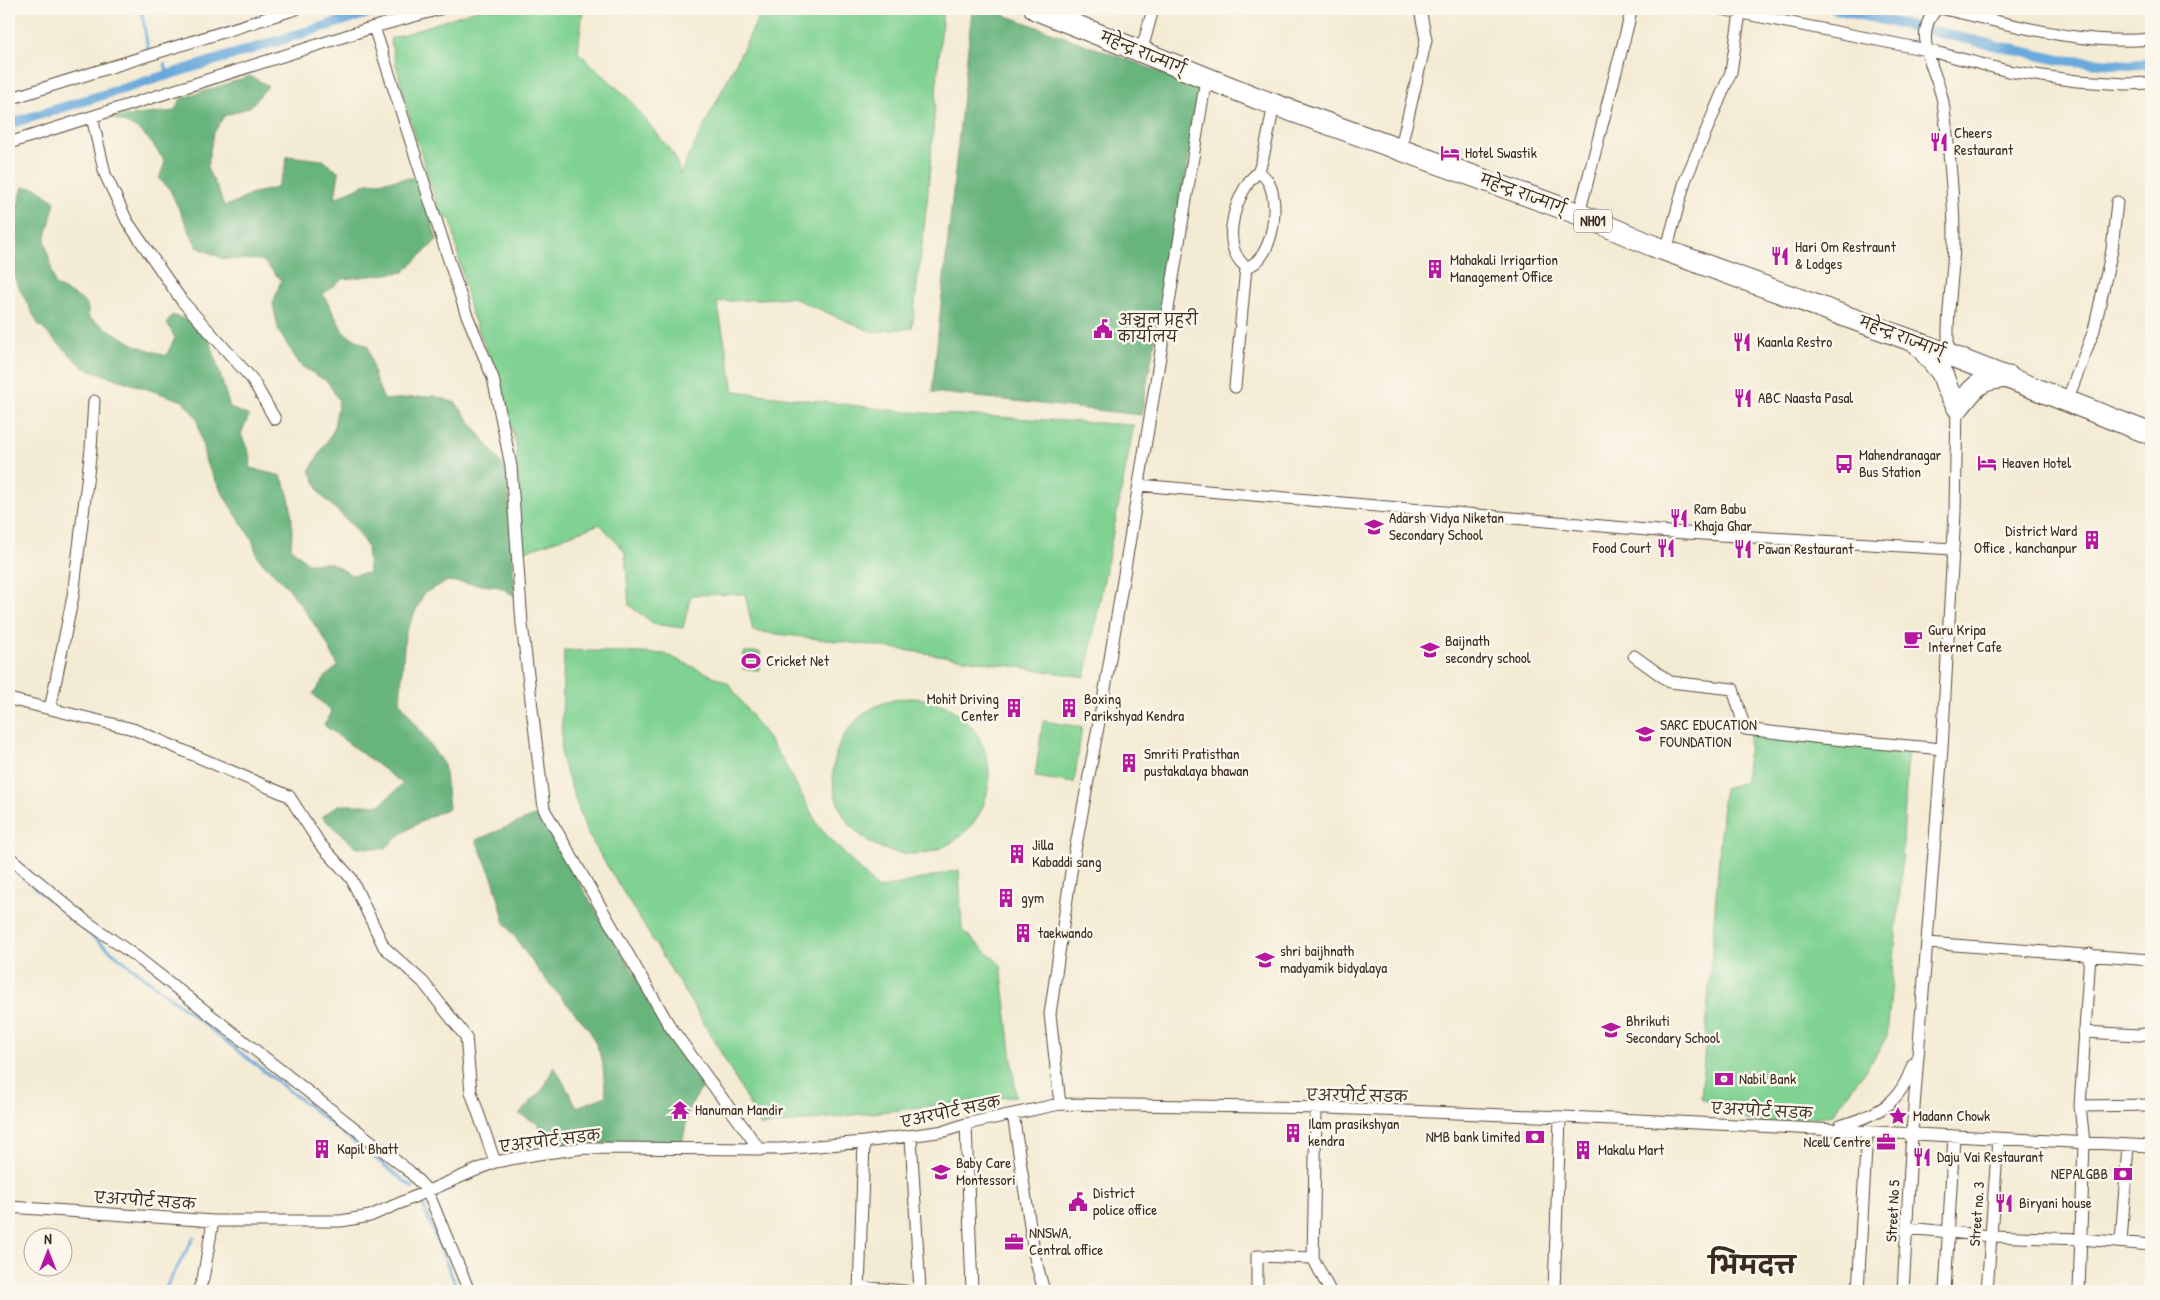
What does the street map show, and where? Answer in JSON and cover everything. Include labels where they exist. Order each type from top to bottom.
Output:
[{"type":"highway","name":"महेन्द्र राज्मार्ग्","points":[[1035,9],[1141,53],[1274,104],[1578,214],[1666,251],[2009,377],[2151,434]]},
{"type":"highway","points":[[1916,342],[1942,373],[1948,390],[1958,408],[1977,384],[1990,379],[2009,377]]},
{"type":"street","points":[[9,99],[296,9]]},
{"type":"street","points":[[9,143],[374,27],[440,9]]},
{"type":"street","points":[[1141,53],[1153,9]]},
{"type":"street","points":[[1400,151],[1426,40],[1420,9]]},
{"type":"street","points":[[1578,214],[1625,40],[1631,9]]},
{"type":"street","points":[[1721,9],[1926,45],[2008,71],[2077,81],[2126,84],[2151,83]]},
{"type":"street","points":[[1832,1129],[1877,1113],[1888,1106],[1907,1083],[1919,1045],[1942,748],[1953,549],[1958,408],[1948,355],[1954,239],[1951,167],[1942,100],[1926,45],[1928,21],[1936,9]]},
{"type":"street","points":[[1944,9],[2059,35],[2136,40],[2151,39]]},
{"type":"street","points":[[1666,251],[1686,181],[1731,72],[1740,13]]},
{"type":"street","points":[[374,27],[466,313],[493,378],[511,466],[522,624],[544,809],[670,1025],[760,1150]]},
{"type":"street","points":[[1060,1104],[1050,1014],[1071,872],[1139,485],[1206,78]]},
{"type":"street","points":[[1246,267],[1238,261],[1231,233],[1234,209],[1248,182],[1259,171],[1274,104]]},
{"type":"street","points":[[92,117],[105,174],[126,221],[182,301],[252,379],[275,419]]},
{"type":"street","points":[[1246,267],[1258,261],[1268,244],[1274,218],[1273,198],[1268,180],[1259,171]]},
{"type":"street","points":[[2066,401],[2094,330],[2112,250],[2117,202]]},
{"type":"street","points":[[1235,387],[1246,267]]},
{"type":"street","points":[[50,709],[73,596],[91,449],[94,401]]},
{"type":"street","points":[[1139,485],[1670,532],[1953,549]]},
{"type":"street","points":[[1634,656],[1670,682],[1733,689],[1745,729],[1822,738],[1942,748]]},
{"type":"street","points":[[9,699],[133,729],[289,796],[320,844],[351,878],[384,947],[423,982],[466,1037],[471,1092],[495,1162]]},
{"type":"street","points":[[9,856],[83,920],[138,958],[409,1171],[427,1190],[469,1291]]},
{"type":"street","points":[[1928,943],[2151,960]]},
{"type":"street","points":[[2079,1291],[2084,1142],[2080,1106],[2090,954]]},
{"type":"street","points":[[2084,1032],[2139,1035],[2150,1034],[2151,1030]]},
{"type":"street","name":"Street No 5","points":[[1904,1291],[1912,1133],[1919,1045]]},
{"type":"street","name":"एअरपोर्ट सडक","points":[[9,1207],[213,1221],[341,1221],[370,1216],[495,1162],[584,1148],[760,1150],[864,1142],[912,1137],[945,1131],[966,1124],[1060,1104],[1316,1110],[1328,1108],[1832,1129],[1998,1140],[2151,1146]]},
{"type":"street","points":[[2080,1106],[2151,1106]]},
{"type":"street","points":[[1316,1110],[1313,1258],[1330,1291]]},
{"type":"street","points":[[1013,1114],[1036,1258],[1044,1291]]},
{"type":"street","points":[[1554,1291],[1560,1118]]},
{"type":"street","points":[[966,1124],[972,1291]]},
{"type":"street","points":[[1858,1291],[1868,1131]]},
{"type":"street","points":[[1945,1291],[1954,1136]]},
{"type":"street","points":[[912,1137],[920,1291]]},
{"type":"street","name":"Street no. 3","points":[[1987,1291],[1998,1140]]},
{"type":"street","points":[[864,1142],[859,1289],[906,1291]]},
{"type":"street","points":[[2121,1242],[2128,1145]]},
{"type":"street","points":[[198,1291],[203,1279],[213,1221]]},
{"type":"street","points":[[1907,1228],[1991,1236],[2081,1239],[2151,1245]]},
{"type":"street","points":[[1257,1291],[1257,1256],[1313,1258]]},
{"type":"green space","points":[[479,9],[583,9],[578,52],[628,98],[674,155],[680,174],[763,9],[943,9],[927,202],[912,328],[872,332],[791,297],[717,302],[734,391],[907,412],[1134,425],[1085,677],[877,646],[753,631],[745,594],[691,595],[683,628],[654,624],[629,605],[625,552],[600,524],[523,552],[516,444],[498,377],[470,310],[451,220],[440,214],[406,105],[390,39]]},
{"type":"green space","points":[[972,9],[988,9],[1202,87],[1141,415],[932,392]]},
{"type":"green space","points":[[250,76],[268,86],[250,107],[224,116],[213,134],[207,169],[217,187],[224,206],[254,193],[276,188],[284,172],[287,156],[323,160],[339,172],[335,198],[368,183],[419,177],[437,240],[404,272],[343,279],[323,294],[344,333],[368,346],[375,378],[384,400],[434,396],[456,403],[507,471],[515,596],[500,587],[448,581],[424,593],[405,634],[400,702],[444,765],[449,808],[415,825],[385,849],[356,847],[322,817],[338,805],[380,805],[403,784],[324,725],[332,712],[313,694],[326,676],[338,666],[324,638],[290,590],[258,558],[252,539],[227,501],[206,463],[197,418],[183,401],[84,368],[38,324],[11,272],[9,235],[23,187],[37,188],[55,202],[45,240],[55,285],[79,298],[87,305],[89,318],[135,345],[166,356],[175,338],[167,323],[172,315],[206,327],[230,408],[249,416],[241,434],[251,458],[250,468],[281,476],[285,485],[291,511],[291,548],[308,563],[331,563],[352,575],[369,573],[367,547],[356,529],[321,495],[310,470],[333,431],[339,401],[328,382],[301,366],[279,332],[273,304],[281,280],[262,260],[224,259],[197,247],[169,188],[159,179],[165,162],[154,146],[137,129],[110,118],[174,111],[181,99]]},
{"type":"green space","points":[[564,650],[665,654],[728,683],[781,757],[819,827],[878,889],[959,870],[962,930],[1001,965],[1016,1096],[761,1126],[713,1038],[587,833],[561,757]]},
{"type":"green space","name":"Cricket Net","points":[[744,652],[760,652],[759,670],[743,669]]},
{"type":"green space","points":[[903,698],[919,698],[934,701],[948,707],[961,715],[972,726],[986,753],[989,776],[988,791],[980,813],[972,826],[961,837],[934,851],[919,854],[903,854],[888,851],[874,845],[861,837],[850,826],[836,799],[833,784],[833,768],[836,753],[842,739],[850,726],[861,715],[888,701]]},
{"type":"green space","points":[[1043,721],[1082,727],[1074,783],[1035,777]]},
{"type":"green space","points":[[1750,734],[1908,748],[1901,880],[1887,1036],[1875,1057],[1832,1115],[1765,1123],[1750,1121],[1701,1098],[1724,789],[1745,782]]},
{"type":"green space","points":[[541,813],[619,949],[662,1015],[708,1079],[689,1108],[683,1140],[552,1145],[537,1123],[519,1114],[544,1088],[554,1066],[577,1107],[606,1096],[602,1058],[589,1029],[540,973],[505,923],[494,882],[476,840]]},
{"type":"waterway","points":[[136,9],[142,14],[148,49]]},
{"type":"waterway","points":[[9,124],[381,9]]},
{"type":"waterway","points":[[1835,9],[2059,60],[2129,65],[2151,63]]},
{"type":"waterway","points":[[164,64],[169,74]]},
{"type":"waterway","points":[[9,865],[88,933],[413,1188]]},
{"type":"waterway","points":[[422,1203],[458,1291]]},
{"type":"waterway","points":[[164,1291],[194,1237]]},
{"type":"place","name":"Cheers Restaurant","points":[[1939,142]]},
{"type":"place","name":"Hotel Swastik","points":[[1450,153]]},
{"type":"place","name":"Hari Om Restraunt & Lodges","points":[[1780,256]]},
{"type":"place","name":"Mahakali Irrigartion Management Office","points":[[1435,269]]},
{"type":"place","name":"अञ्चल प्रहरी कार्यालय","points":[[1103,329]]},
{"type":"place","name":"Kaanla Restro","points":[[1742,342]]},
{"type":"place","name":"ABC Naasta Pasal","points":[[1743,398]]},
{"type":"place","name":"Heaven Hotel","points":[[1987,463]]},
{"type":"place","name":"Mahendranagar Bus Station","points":[[1844,464]]},
{"type":"place","name":"Ram Babu Khaja Ghar","points":[[1679,518]]},
{"type":"place","name":"Adarsh Vidya Niketan Secondary School","points":[[1374,527]]},
{"type":"place","name":"District Ward Office , kanchanpur","points":[[2092,540]]},
{"type":"place","name":"Food Court","points":[[1666,548]]},
{"type":"place","name":"Pawan Restaurant","points":[[1743,549]]},
{"type":"place","name":"Guru Kripa Internet Cafe","points":[[1913,639]]},
{"type":"place","name":"Baijnath secondry school","points":[[1430,650]]},
{"type":"place","name":"Cricket Net","points":[[751,661]]},
{"type":"place","name":"Mohit Driving Center","points":[[1014,708]]},
{"type":"place","name":"Boxing Parikshyad Kendra","points":[[1069,708]]},
{"type":"place","name":"SARC EDUCATION FOUNDATION","points":[[1645,734]]},
{"type":"place","name":"Smriti Pratisthan pustakalaya bhawan","points":[[1129,763]]},
{"type":"place","name":"Jilla Kabaddi sang","points":[[1017,854]]},
{"type":"place","name":"gym","points":[[1006,898]]},
{"type":"place","name":"taekwando","points":[[1023,933]]},
{"type":"place","name":"shri baijhnath madyamik bidyalaya","points":[[1265,960]]},
{"type":"place","name":"Bhrikuti Secondary School","points":[[1611,1030]]},
{"type":"place","name":"Nabil Bank","points":[[1724,1079]]},
{"type":"place","name":"Hanuman Mandir","points":[[680,1110]]},
{"type":"place","name":"Madann Chowk","points":[[1898,1116]]},
{"type":"place","name":"Ilam prasikshyan kendra","points":[[1293,1133]]},
{"type":"place","name":"NMB bank limited","points":[[1535,1137]]},
{"type":"place","name":"Ncell Centre","points":[[1886,1142]]},
{"type":"place","name":"Kapil Bhatt","points":[[322,1149]]},
{"type":"place","name":"Makalu Mart","points":[[1583,1150]]},
{"type":"place","name":"Daju Vai Restaurant","points":[[1922,1157]]},
{"type":"place","name":"Baby Care Montessori","points":[[941,1172]]},
{"type":"place","name":"NEPALGBB","points":[[2123,1174]]},
{"type":"place","name":"District police office","points":[[1078,1202]]},
{"type":"place","name":"Biryani house","points":[[2004,1203]]},
{"type":"place","name":"NNSWA, Central office","points":[[1014,1242]]},
{"type":"district","name":"भिमदत्त","points":[[1752,1265]]}]
